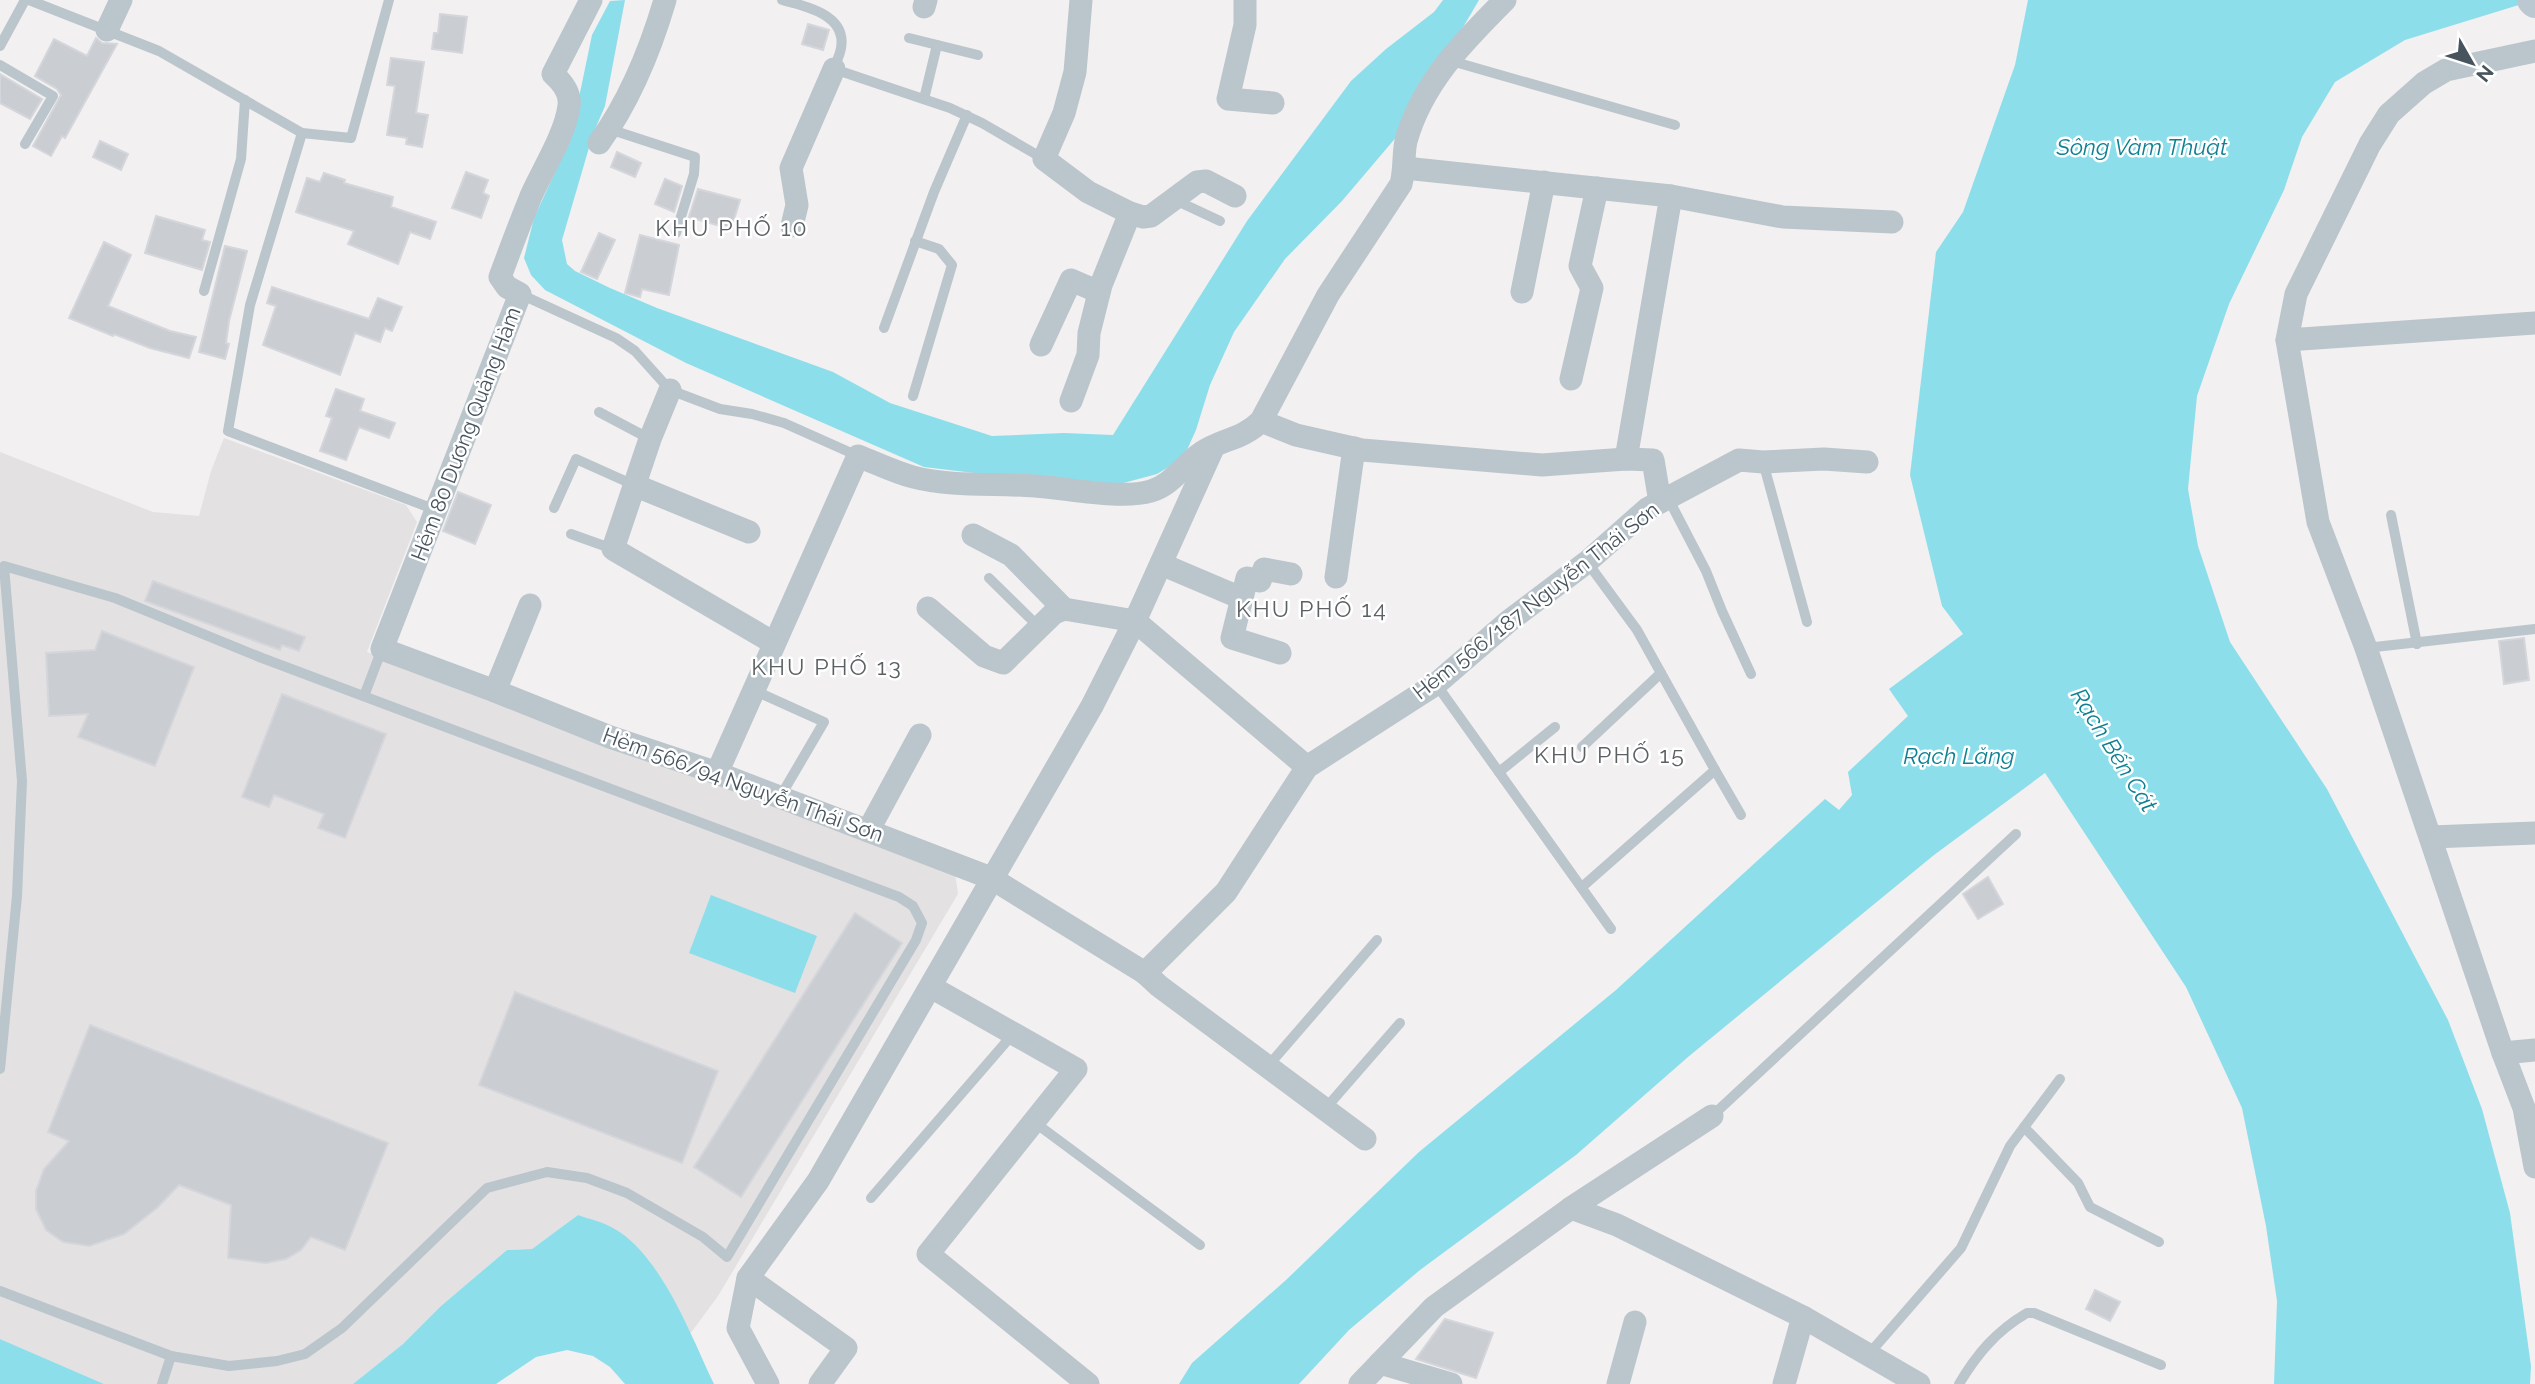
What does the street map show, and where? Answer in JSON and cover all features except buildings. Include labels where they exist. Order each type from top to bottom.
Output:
[{"type":"street","points":[[107,30],[121,0]]},
{"type":"street","name":"Hẻm 80 Dương Quảng Hàm","points":[[382,649],[520,294],[507,287],[500,277],[531,197],[559,137],[569,105],[567,92],[553,74],[591,0]]},
{"type":"street","points":[[604,136],[634,83],[652,42],[665,0]]},
{"type":"street","points":[[1081,0],[1075,72],[1068,100],[1044,159],[1088,192],[1143,217],[1151,216],[1197,182],[1206,181],[1235,196]]},
{"type":"street","points":[[1245,0],[1245,25],[1228,99],[1273,103]]},
{"type":"street","points":[[717,773],[858,456],[912,477],[944,482],[1032,486],[1131,495],[1153,491],[1169,482],[1199,454],[1214,445],[1237,439],[1261,421],[1328,295],[1401,184],[1405,169],[1405,145],[1415,116],[1448,60],[1505,0]]},
{"type":"street","points":[[2535,51],[2446,71],[2424,83],[2389,114],[2370,144],[2296,294],[2287,340],[2318,522],[2366,648],[2524,1108],[2535,1167]]},
{"type":"street","points":[[792,226],[797,205],[791,168],[834,69]]},
{"type":"street","points":[[1405,169],[1671,196],[1783,216],[1892,222]]},
{"type":"street","points":[[1522,292],[1544,183]]},
{"type":"street","points":[[1571,379],[1592,288],[1580,266],[1597,188]]},
{"type":"street","points":[[1626,459],[1671,196]]},
{"type":"street","points":[[1071,401],[1088,355],[1089,333],[1099,292],[1130,213]]},
{"type":"street","points":[[1041,345],[1071,281],[1099,292]]},
{"type":"street","points":[[2287,340],[2535,323]]},
{"type":"street","points":[[670,390],[650,439],[613,549],[774,643]]},
{"type":"street","points":[[1261,421],[1296,435],[1354,448],[1542,465],[1626,459],[1653,460],[1664,500]]},
{"type":"street","points":[[768,1384],[738,1328],[748,1278],[818,1181],[1092,706],[1135,621],[1214,445]]},
{"type":"street","points":[[1336,577],[1354,448]]},
{"type":"street","name":"Hẻm 566/187 Nguyễn Thái Sơn","points":[[1146,973],[1226,892],[1307,766],[1436,684],[1509,621],[1587,562],[1647,509],[1739,460],[1824,459],[1867,462]]},
{"type":"street","points":[[635,485],[749,532]]},
{"type":"street","points":[[974,535],[1011,555],[1064,609]]},
{"type":"street","points":[[1161,564],[1241,598]]},
{"type":"street","points":[[1280,653],[1232,638],[1247,578],[1260,581],[1264,569],[1291,574]]},
{"type":"street","points":[[495,691],[530,605]]},
{"type":"street","points":[[928,608],[984,656],[1003,663],[1055,613],[1064,609],[1135,621],[1307,766]]},
{"type":"street","name":"Hẻm 566/94 Nguyễn Thái Sơn","points":[[382,649],[610,737],[717,773],[991,878]]},
{"type":"street","points":[[868,831],[920,735]]},
{"type":"street","points":[[2431,837],[2535,833]]},
{"type":"street","points":[[991,878],[1146,973],[1159,986],[1365,1139]]},
{"type":"street","points":[[931,987],[1076,1069],[928,1254],[1086,1383]]},
{"type":"street","points":[[2503,1053],[2535,1050]]},
{"type":"street","points":[[1360,1384],[1434,1307],[1572,1208],[1712,1116]]},
{"type":"street","points":[[1572,1208],[1617,1225],[1803,1317],[1919,1384]]},
{"type":"street","points":[[748,1278],[846,1348],[820,1384]]},
{"type":"street","points":[[1784,1384],[1803,1317]]},
{"type":"street","points":[[1618,1384],[1635,1322]]},
{"type":"street","points":[[1380,1363],[1451,1384]]},
{"type":"lane","points":[[0,46],[27,0],[159,51],[302,133],[351,138],[389,0]]},
{"type":"lane","points":[[782,0],[826,15],[835,23],[841,31],[842,46],[834,69],[967,116],[1044,159]]},
{"type":"lane","points":[[909,38],[978,55]]},
{"type":"lane","points":[[924,99],[937,45]]},
{"type":"lane","points":[[1448,60],[1675,125]]},
{"type":"lane","points":[[0,65],[53,96],[25,144]]},
{"type":"lane","points":[[204,291],[241,159],[245,100]]},
{"type":"lane","points":[[884,328],[915,242],[967,116]]},
{"type":"lane","points":[[302,133],[250,305],[228,431],[436,510]]},
{"type":"lane","points":[[604,136],[695,157],[694,174],[676,233]]},
{"type":"lane","points":[[1175,200],[1220,221]]},
{"type":"lane","points":[[913,396],[952,265],[939,249],[915,242]]},
{"type":"lane","points":[[520,294],[616,338],[635,351],[670,390],[720,409],[784,423],[858,456]]},
{"type":"lane","points":[[599,412],[650,439]]},
{"type":"lane","points":[[554,508],[576,459],[635,485]]},
{"type":"lane","points":[[1763,461],[1807,622]]},
{"type":"lane","name":"Hẻm 566/187 Nguyễn Thái Sơn","points":[[1664,500],[1706,570],[1721,611],[1751,674]]},
{"type":"lane","points":[[2391,515],[2417,644]]},
{"type":"lane","points":[[571,534],[613,549]]},
{"type":"lane","points":[[1587,562],[1637,630],[1741,815]]},
{"type":"lane","points":[[0,1069],[17,896],[22,781],[4,566],[115,598],[364,696],[899,897],[914,906],[922,923],[916,940],[727,1257],[703,1237],[627,1193],[587,1178],[547,1172],[487,1188],[342,1328],[305,1354],[277,1361],[229,1366],[171,1356],[0,1291]]},
{"type":"lane","points":[[989,578],[1040,628]]},
{"type":"lane","points":[[2366,648],[2535,629]]},
{"type":"lane","points":[[364,696],[382,649]]},
{"type":"lane","points":[[1582,747],[1661,673]]},
{"type":"lane","points":[[1436,684],[1611,929]]},
{"type":"lane","points":[[753,690],[824,722],[780,797]]},
{"type":"lane","points":[[1499,772],[1555,727]]},
{"type":"lane","points":[[1582,887],[1715,771]]},
{"type":"lane","points":[[1712,1116],[2017,834]]},
{"type":"lane","points":[[1268,1066],[1377,940]]},
{"type":"lane","points":[[1325,1109],[1400,1023]]},
{"type":"lane","points":[[871,1198],[1013,1034]]},
{"type":"lane","points":[[1868,1355],[1961,1248],[2010,1146],[2060,1079]]},
{"type":"lane","points":[[1034,1122],[1200,1245]]},
{"type":"lane","points":[[2024,1127],[2078,1184],[2090,1207],[2159,1242]]},
{"type":"lane","points":[[1959,1384],[1972,1360],[1991,1339],[2027,1313],[2034,1313],[2161,1365]]},
{"type":"lane","points":[[162,1384],[171,1356]]},
{"type":"shaded area","points":[[224,438],[406,505],[417,522],[367,652],[955,873],[958,894],[718,1296],[690,1334],[664,1282],[648,1259],[578,1215],[532,1249],[507,1250],[441,1306],[403,1344],[353,1384],[104,1384],[0,1339],[0,452],[153,512],[199,516],[211,471]]},
{"type":"water","points":[[625,0],[605,106],[593,134],[562,240],[567,264],[575,271],[657,308],[833,372],[890,403],[992,436],[1064,433],[1113,435],[1247,221],[1351,81],[1386,49],[1434,12],[1443,0],[1479,0],[1404,128],[1342,201],[1285,259],[1234,332],[1210,385],[1187,450],[1177,462],[1157,474],[1116,485],[1050,482],[924,467],[686,363],[545,290],[531,275],[524,258],[534,218],[557,168],[577,107],[592,35],[610,1]]},
{"type":"water","name":"Sông Vàm Thuật","points":[[2028,0],[2535,0],[2405,40],[2335,82],[2302,137],[2284,190],[2229,304],[2197,396],[2188,489],[2198,546],[2230,642],[2327,789],[2448,1020],[2482,1109],[2510,1213],[2531,1366],[2530,1384],[2274,1384],[2277,1301],[2266,1226],[2242,1108],[2186,987],[2045,773],[1934,855],[1688,1057],[1576,1155],[1420,1270],[1349,1330],[1299,1384],[1179,1384],[1192,1363],[1286,1280],[1419,1152],[1616,990],[1825,799],[1839,810],[1852,795],[1848,772],[1908,716],[1889,689],[1963,634],[1942,606],[1910,475],[1936,252],[1963,212],[2015,65]]},
{"type":"water","points":[[711,895],[817,936],[795,993],[689,953]]},
{"type":"water","points":[[578,1215],[613,1228],[630,1240],[646,1257],[685,1320],[714,1384],[625,1384],[610,1367],[593,1356],[567,1350],[536,1357],[496,1384],[353,1384],[403,1344],[441,1306],[507,1250],[532,1249]]},
{"type":"water","points":[[0,1339],[104,1384],[0,1384]]},
{"type":"district","name":"KHU PHỐ 10","points":[[732,228]]},
{"type":"district","name":"KHU PHỐ 14","points":[[1312,609]]},
{"type":"district","name":"KHU PHỐ 13","points":[[827,667]]},
{"type":"district","name":"KHU PHỐ 15","points":[[1610,755]]},
{"type":"water label","name":"Rạch Bến Cát","points":[[2114,750]]},
{"type":"water label","name":"Rạch Lăng","points":[[1959,756]]}]
